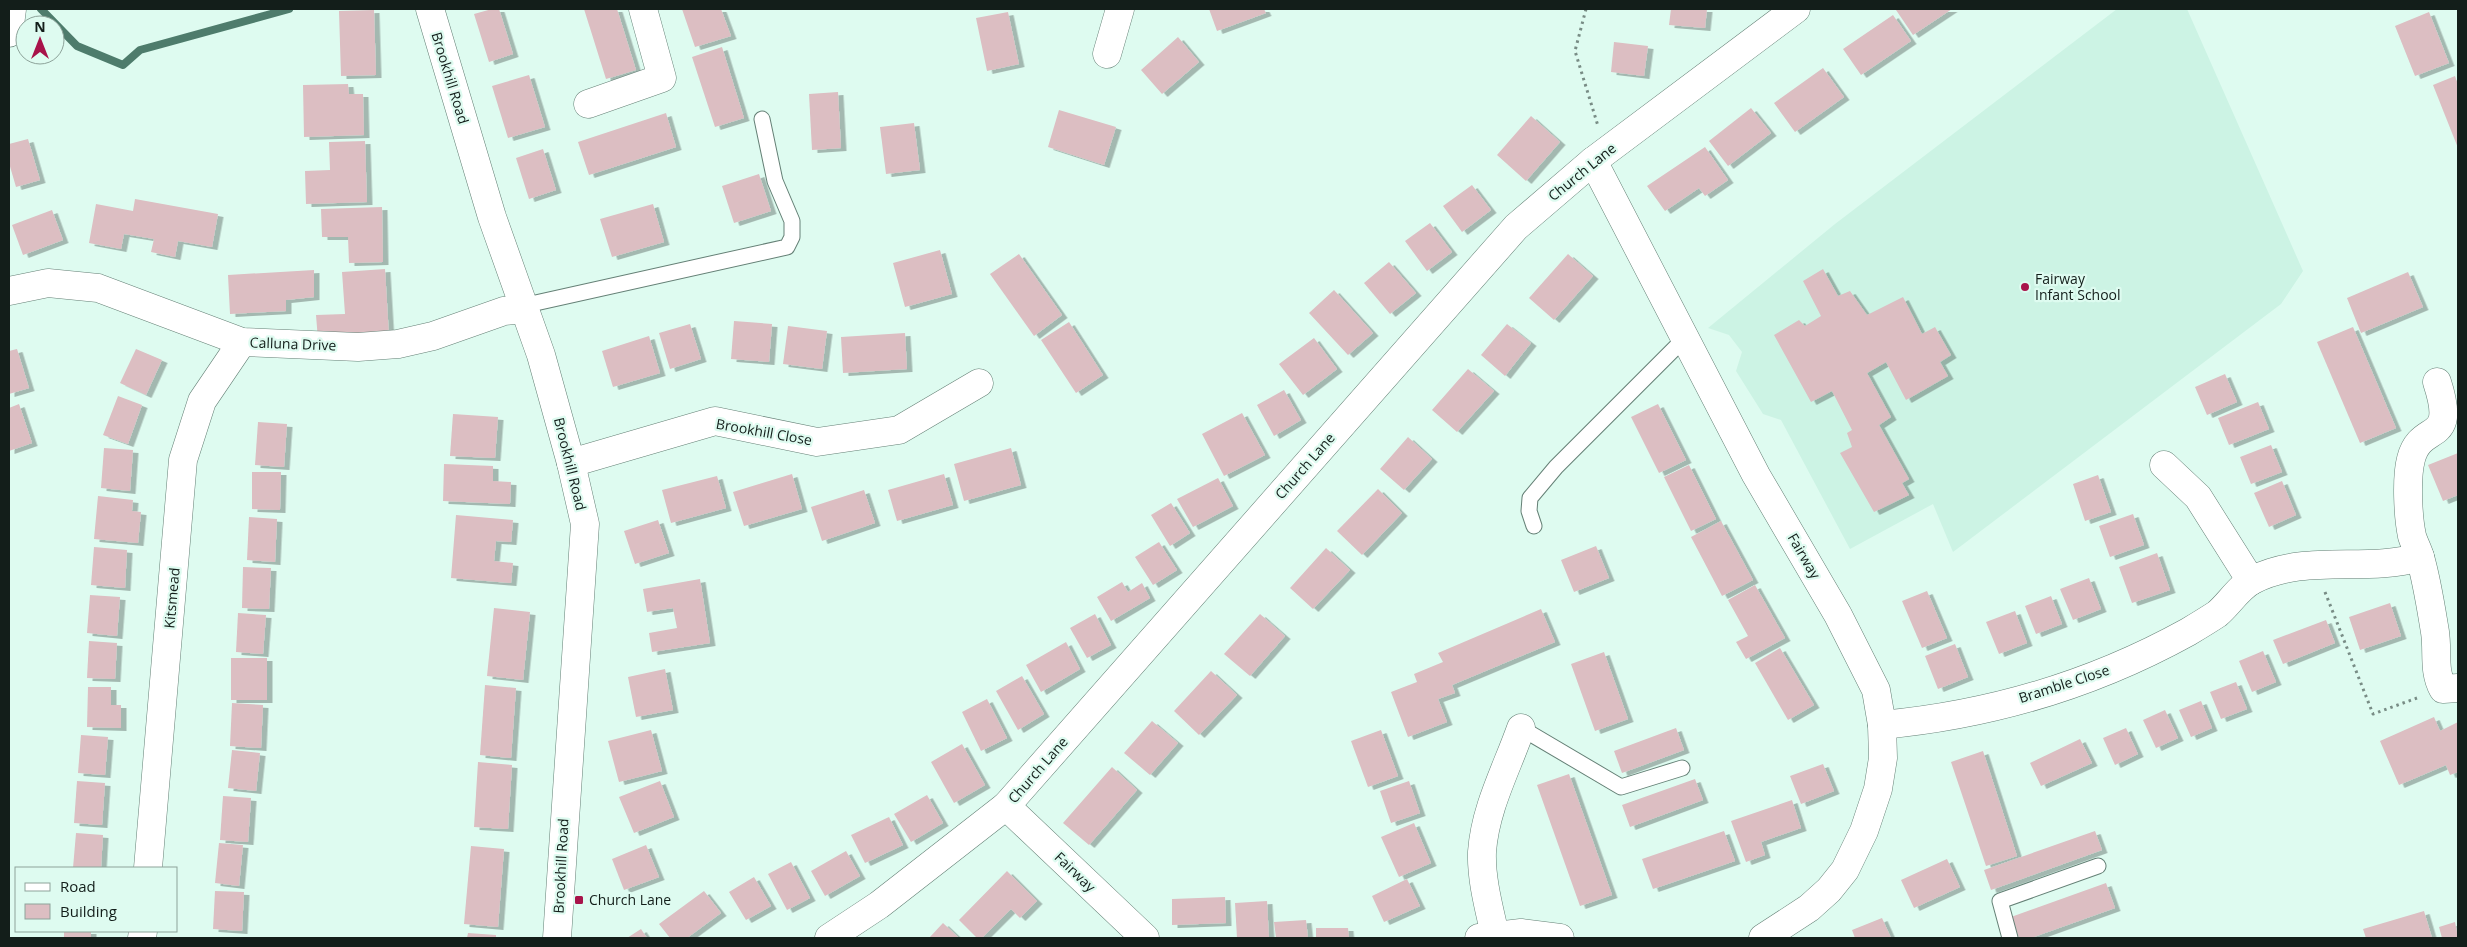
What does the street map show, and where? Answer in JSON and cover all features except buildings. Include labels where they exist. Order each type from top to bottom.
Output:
[{"type":"street","points":[[9,33],[12,9]]},
{"type":"street","name":"Brookhill Road","points":[[430,9],[492,217],[541,355],[571,463],[585,524],[557,938]]},
{"type":"street","points":[[588,104],[662,78],[643,9]]},
{"type":"street","points":[[1107,54],[1120,9]]},
{"type":"street","name":"Church Lane","points":[[829,938],[878,905],[1006,806],[1516,227],[1602,155],[1790,11]]},
{"type":"street","name":"Fairway","points":[[1602,155],[1685,338],[1756,475],[1838,615],[1876,690],[1882,725],[1883,758],[1878,789],[1864,831],[1845,870],[1828,890],[1809,908],[1766,938]]},
{"type":"street","name":"Calluna Drive","points":[[9,291],[48,283],[98,288],[242,342],[358,347],[398,344],[433,336],[504,311],[523,307]]},
{"type":"street","name":"Kitsmead","points":[[148,867],[183,460],[202,400],[242,342]]},
{"type":"street","points":[[2437,382],[2445,415],[2441,428],[2417,447],[2411,458],[2408,477],[2412,536],[2420,557],[2435,635],[2437,678],[2450,688]]},
{"type":"street","name":"Brookhill Close","points":[[571,463],[715,421],[817,442],[899,430],[979,383]]},
{"type":"street","points":[[2164,465],[2198,497],[2252,581]]},
{"type":"street","name":"Bramble Close","points":[[1882,725],[1963,715],[2089,679],[2148,653],[2190,631],[2217,613],[2252,581],[2281,570],[2314,564],[2381,564],[2420,557]]},
{"type":"street","points":[[1521,728],[1493,798],[1482,852],[1487,901],[1487,936],[1521,933],[1560,938]]},
{"type":"street","name":"Fairway","points":[[1006,806],[1145,938]]},
{"type":"lane","points":[[523,307],[787,247],[792,237],[792,221],[775,181],[762,119]]},
{"type":"lane","points":[[1534,526],[1529,511],[1530,498],[1556,467],[1685,338]]},
{"type":"lane","points":[[1521,728],[1621,787],[1682,768]]},
{"type":"lane","points":[[2010,938],[2000,901],[2098,866]]},
{"type":"path","points":[[1586,9],[1575,51],[1595,121],[1602,155]]},
{"type":"path","points":[[2314,564],[2373,714],[2450,688]]},
{"type":"shaded area","name":"Fairway Infant School","points":[[2117,9],[2187,9],[2303,271],[2281,304],[1953,552],[1933,504],[1850,549],[1781,420],[1763,414],[1736,371],[1742,352],[1729,335],[1708,328],[1835,224]]},
{"type":"waterway","points":[[41,9],[77,46],[123,65],[140,50],[289,9]]},
{"type":"place","name":"Fairway Infant School","points":[[2025,287]]},
{"type":"place","name":"Church Lane","points":[[579,900]]}]
